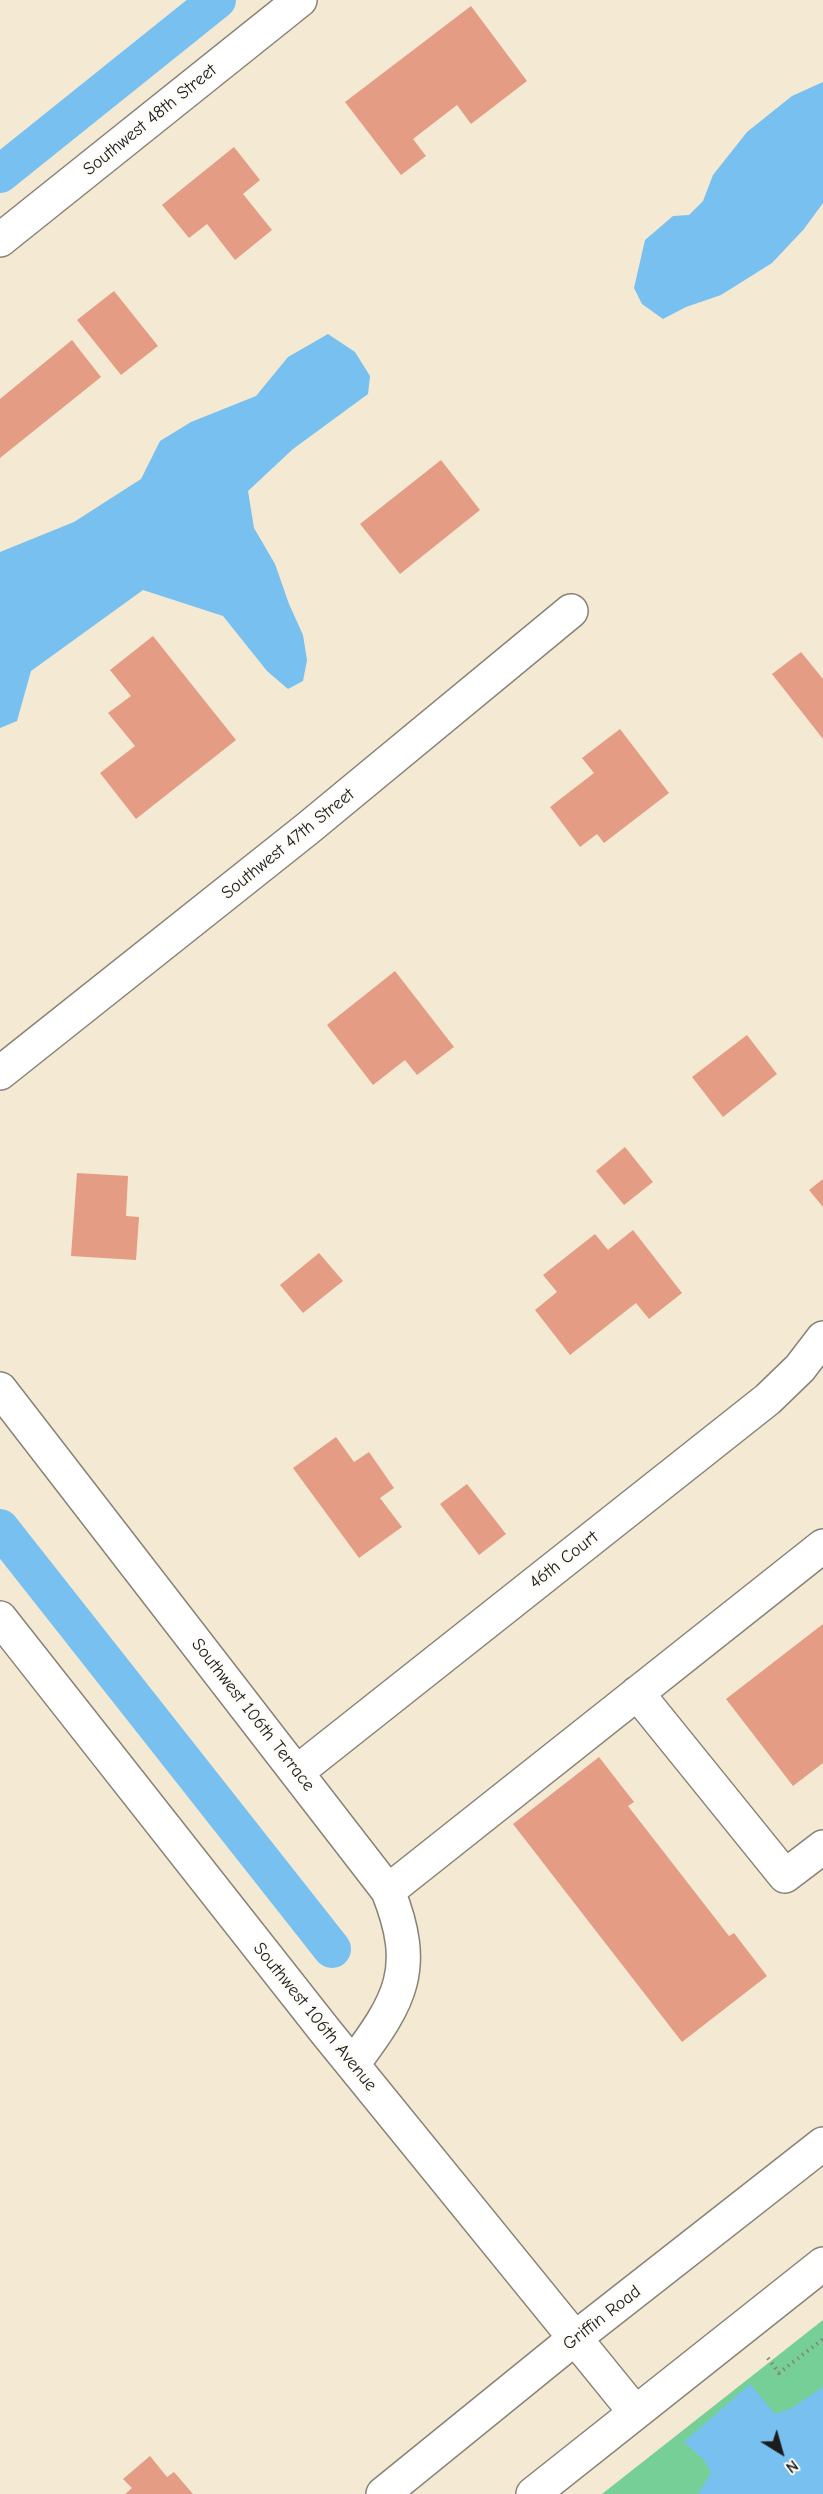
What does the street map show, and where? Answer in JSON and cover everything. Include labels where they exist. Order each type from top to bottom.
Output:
[{"type":"street","name":"Southwest 48th Street","points":[[0,240],[300,0]]},
{"type":"street","name":"Southwest 47th Street","points":[[0,1072],[325,814],[571,610]]},
{"type":"street","name":"46th Court","points":[[297,1772],[768,1399],[800,1368],[823,1338]]},
{"type":"street","name":"Southwest 106th Terrace","points":[[0,1389],[388,1891],[399,1919],[405,1949],[401,1983],[384,2024],[353,2064]]},
{"type":"street","points":[[388,1891],[823,1546]]},
{"type":"street","name":"Southwest 106th Avenue","points":[[0,1618],[353,2064],[635,2412]]},
{"type":"street","points":[[637,1693],[785,1876],[823,1847]]},
{"type":"street","name":"Griffin Road","points":[[383,2494],[574,2339],[823,2144]]},
{"type":"street","points":[[533,2494],[823,2264]]},
{"type":"path","points":[[768,2358],[779,2373],[823,2339]]},
{"type":"green space","points":[[823,2320],[823,2494],[602,2494]]},
{"type":"water","points":[[823,82],[823,203],[804,229],[772,263],[721,295],[686,307],[663,319],[642,304],[634,288],[645,240],[673,216],[689,215],[703,201],[713,175],[747,132],[792,96]]},
{"type":"water","points":[[328,334],[355,352],[370,376],[368,394],[293,449],[248,491],[254,528],[275,564],[303,635],[307,660],[303,681],[288,689],[267,671],[223,616],[143,590],[31,671],[17,721],[0,728],[0,552],[74,522],[141,479],[160,441],[191,422],[256,396],[288,357]]},
{"type":"water","points":[[750,2384],[775,2414],[792,2408],[823,2387],[823,2494],[698,2494],[711,2473],[705,2461],[684,2442]]},
{"type":"building","points":[[471,6],[527,81],[471,124],[457,105],[413,139],[426,156],[401,175],[345,102]]},
{"type":"building","points":[[234,147],[260,180],[243,194],[272,230],[235,260],[207,224],[189,238],[162,205]]},
{"type":"building","points":[[114,291],[158,346],[121,375],[77,320]]},
{"type":"building","points":[[72,340],[101,377],[0,458],[0,399]]},
{"type":"building","points":[[441,460],[480,510],[400,574],[360,524]]},
{"type":"building","points":[[153,636],[236,740],[136,819],[100,773],[135,746],[108,713],[131,696],[110,670]]},
{"type":"building","points":[[801,652],[823,679],[823,739],[772,674]]},
{"type":"building","points":[[620,729],[669,793],[604,843],[597,834],[580,847],[550,807],[594,773],[582,758]]},
{"type":"building","points":[[395,971],[454,1047],[417,1075],[405,1060],[373,1085],[327,1025]]},
{"type":"building","points":[[747,1035],[777,1074],[723,1117],[692,1077]]},
{"type":"building","points":[[625,1147],[653,1182],[624,1205],[596,1171]]},
{"type":"building","points":[[77,1173],[128,1176],[126,1216],[139,1217],[136,1260],[71,1256]]},
{"type":"building","points":[[823,1179],[823,1207],[809,1190]]},
{"type":"building","points":[[633,1230],[682,1293],[649,1319],[636,1303],[570,1355],[535,1310],[557,1292],[543,1275],[595,1234],[608,1250]]},
{"type":"building","points":[[319,1253],[343,1281],[303,1313],[280,1285]]},
{"type":"building","points":[[336,1437],[354,1462],[369,1452],[394,1488],[380,1498],[402,1527],[359,1558],[293,1468]]},
{"type":"building","points":[[467,1484],[506,1534],[479,1555],[440,1504]]},
{"type":"building","points":[[823,1624],[823,1763],[793,1786],[726,1699]]},
{"type":"building","points":[[599,1757],[634,1802],[628,1806],[729,1936],[734,1933],[767,1976],[682,2042],[513,1824]]},
{"type":"building","points":[[150,2456],[167,2477],[174,2472],[193,2494],[125,2494],[132,2488],[123,2479]]},
{"type":"waterway","points":[[0,174],[217,0]]},
{"type":"waterway","points":[[0,1528],[332,1949]]}]
